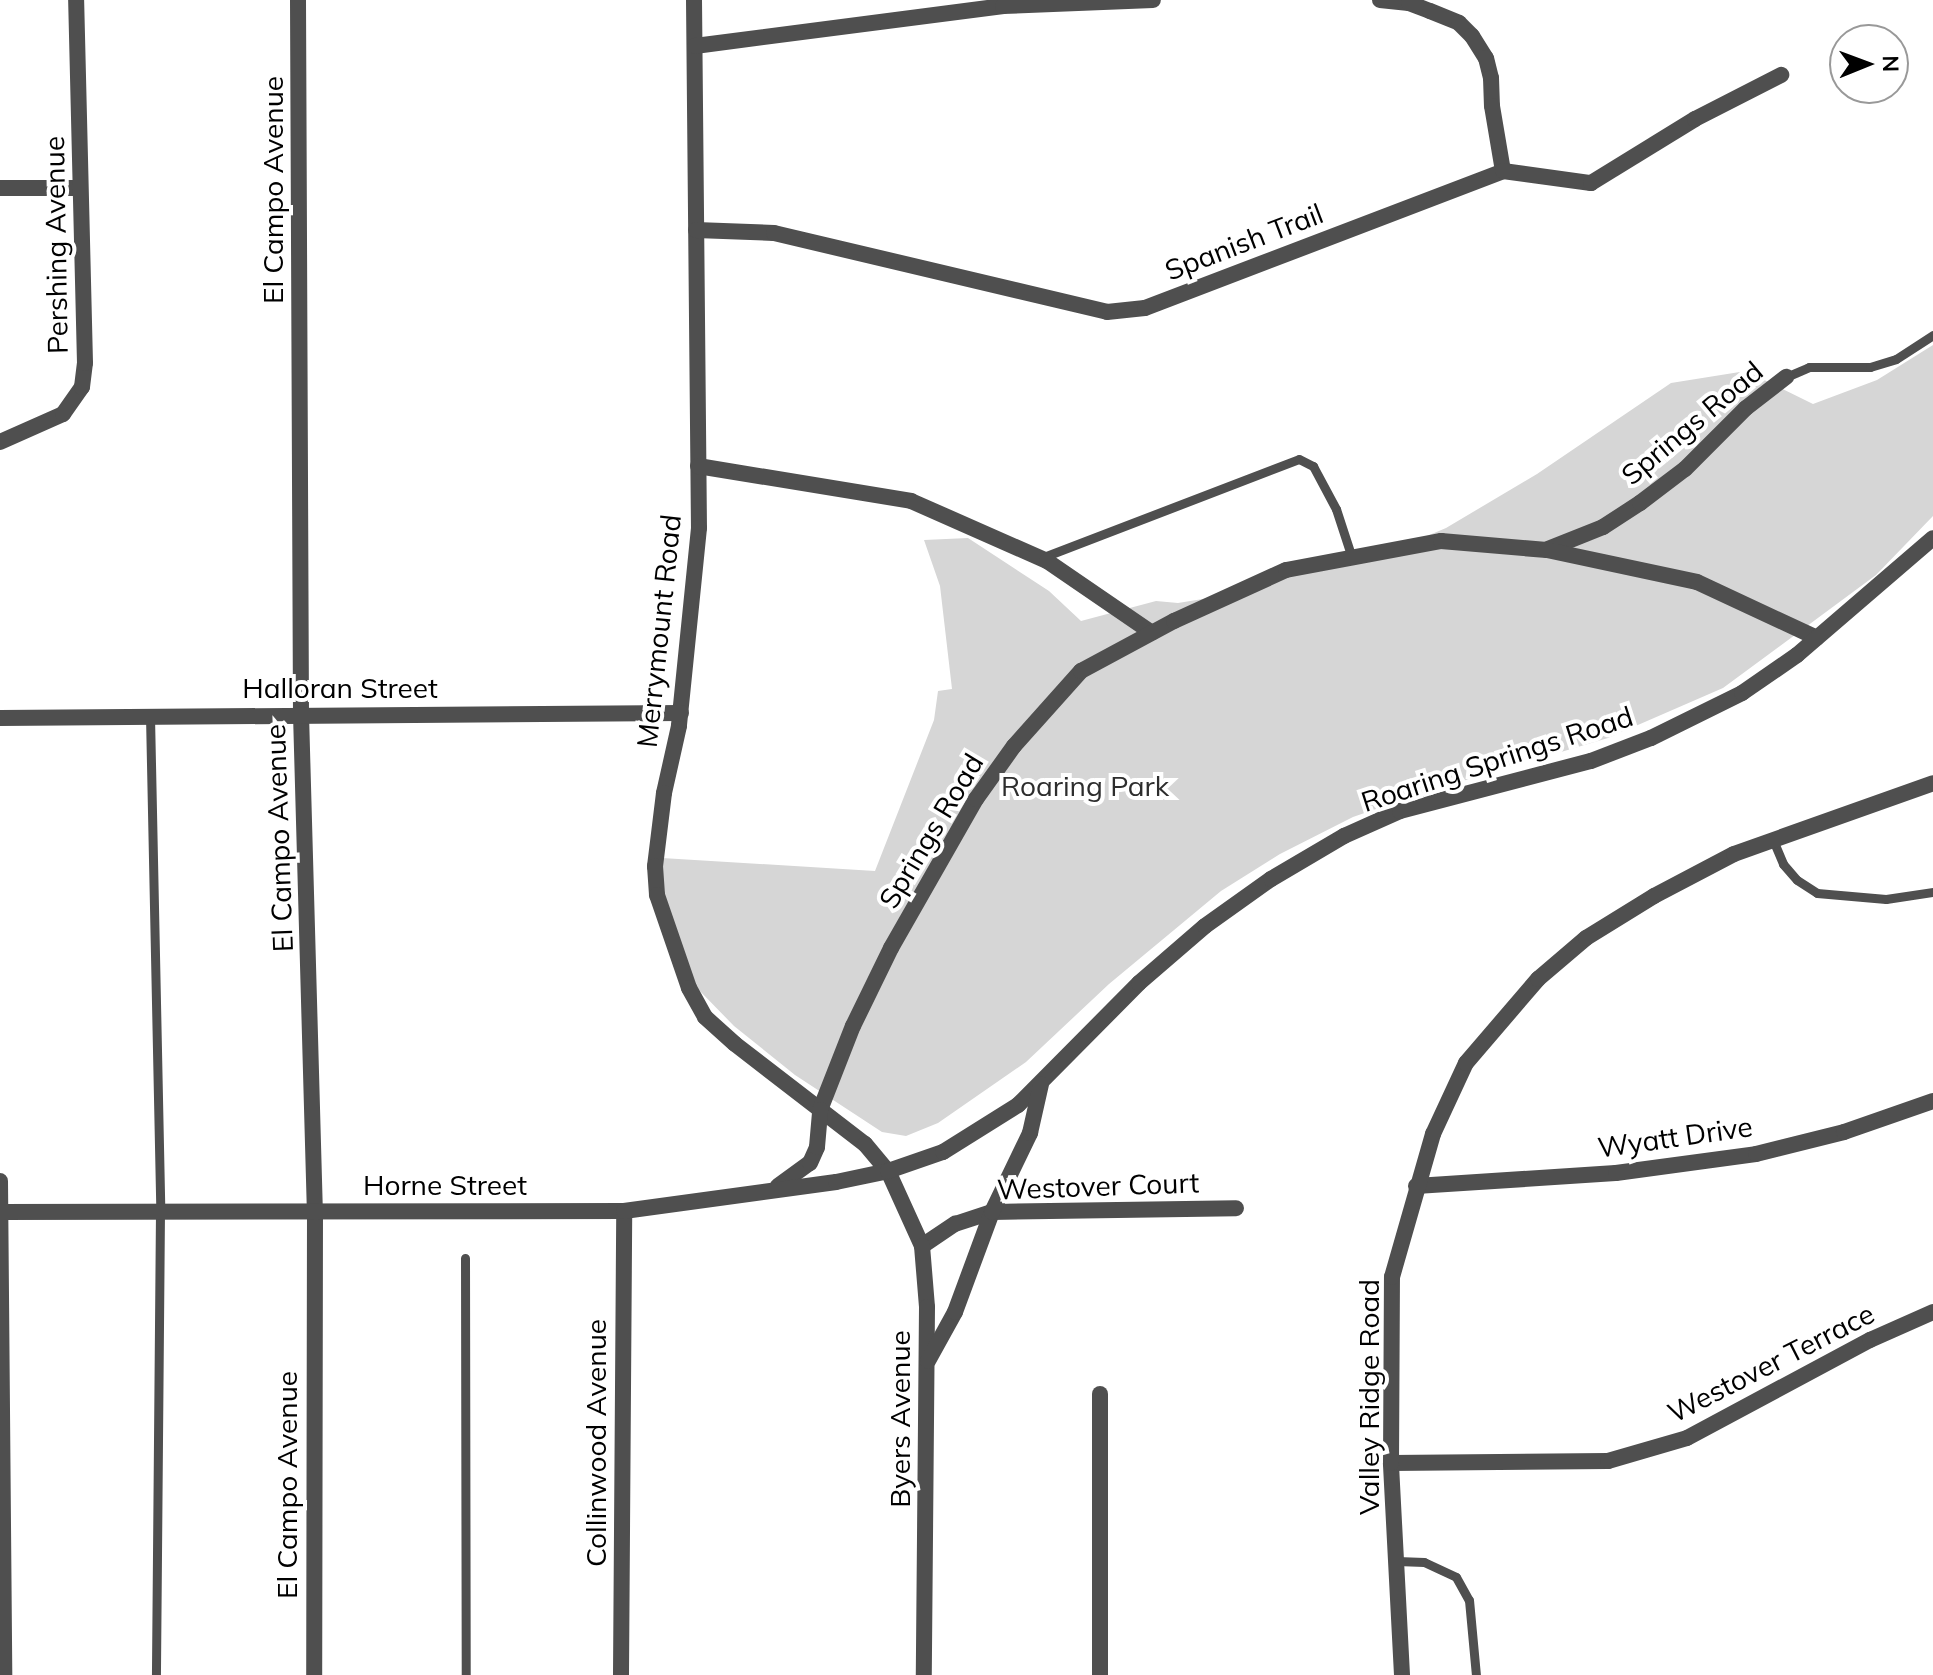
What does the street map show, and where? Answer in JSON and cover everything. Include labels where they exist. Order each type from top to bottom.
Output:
[{"type":"street","name":"Pershing Avenue","points":[[0,442],[63,414],[82,387],[85,363],[76,0]]},
{"type":"street","name":"El Campo Avenue","points":[[298,0],[301,714],[315,1211],[314,1675]]},
{"type":"street","name":"Merrymount Road","points":[[694,0],[699,528],[681,713],[655,866],[657,895],[689,988],[705,1017],[735,1044],[865,1144],[888,1171]]},
{"type":"street","points":[[695,46],[1003,6],[1153,0]]},
{"type":"street","points":[[1380,0],[1409,3],[1430,11],[1459,23],[1472,36],[1486,58],[1491,78],[1492,106],[1503,171]]},
{"type":"street","name":"Spanish Trail","points":[[696,230],[774,233],[1107,312],[1145,308],[1503,171],[1591,183],[1695,119],[1781,75]]},
{"type":"street","points":[[0,188],[80,188]]},
{"type":"street","name":"Springs Road","points":[[1547,550],[1603,527],[1640,503],[1685,469],[1746,408],[1786,377]]},
{"type":"street","points":[[698,466],[911,501],[1041,558],[1152,633]]},
{"type":"street","name":"Roaring Springs Road","points":[[888,1171],[943,1152],[984,1129],[1041,1084],[1139,983],[1205,926],[1239,899],[1302,860],[1400,811],[1591,761],[1651,738],[1742,693],[1817,638],[1933,538]]},
{"type":"street","name":"Springs Road","points":[[773,1189],[810,1163],[819,1138],[820,1110],[853,1026],[891,948],[976,799],[1014,746],[1081,671],[1152,633],[1286,570],[1441,541],[1547,550],[1697,582],[1817,638]]},
{"type":"street","name":"Halloran Street","points":[[0,718],[681,713]]},
{"type":"street","name":"Valley Ridge Road","points":[[1402,1675],[1391,1463],[1392,1277],[1416,1186],[1443,1108],[1466,1063],[1538,979],[1586,938],[1654,896],[1734,854],[1933,783]]},
{"type":"street","points":[[927,1362],[955,1312],[992,1212],[1030,1133],[1041,1084]]},
{"type":"street","name":"Wyatt Drive","points":[[1416,1186],[1616,1173],[1756,1154],[1844,1132],[1933,1101]]},
{"type":"street","name":"Horne Street","points":[[0,1212],[624,1211],[888,1171]]},
{"type":"street","name":"Byers Avenue","points":[[888,1171],[922,1246],[927,1362],[924,1675]]},
{"type":"street","points":[[0,1181],[4,1675]]},
{"type":"street","name":"Westover Court","points":[[922,1246],[955,1224],[992,1212],[1236,1208]]},
{"type":"street","name":"Collinwood Avenue","points":[[621,1675],[624,1211]]},
{"type":"street","name":"Westover Terrace","points":[[1391,1463],[1608,1461],[1648,1450],[1687,1438],[1870,1340],[1933,1312]]},
{"type":"street","points":[[1100,1394],[1100,1675]]},
{"type":"lane","points":[[1786,377],[1809,367],[1870,367],[1896,359],[1933,335]]},
{"type":"lane","points":[[1041,558],[1299,459],[1313,466],[1336,509],[1352,558]]},
{"type":"lane","points":[[150,716],[160,1211],[156,1675]]},
{"type":"lane","points":[[1773,840],[1783,864],[1797,880],[1817,893],[1886,899],[1933,892]]},
{"type":"lane","points":[[465,1258],[466,1675]]},
{"type":"lane","points":[[1397,1561],[1424,1562],[1456,1577],[1469,1600],[1476,1675]]},
{"type":"green space","name":"Roaring Park","points":[[1933,345],[1933,516],[1876,575],[1723,688],[1608,738],[1419,794],[1353,817],[1280,854],[1221,891],[1109,984],[1026,1062],[938,1123],[906,1136],[882,1132],[795,1075],[734,1026],[695,986],[662,895],[662,858],[875,871],[934,720],[938,691],[952,689],[940,586],[924,540],[968,538],[1049,591],[1081,621],[1156,601],[1178,603],[1215,597],[1415,541],[1446,528],[1537,474],[1671,383],[1746,371],[1813,404],[1877,380]]}]
